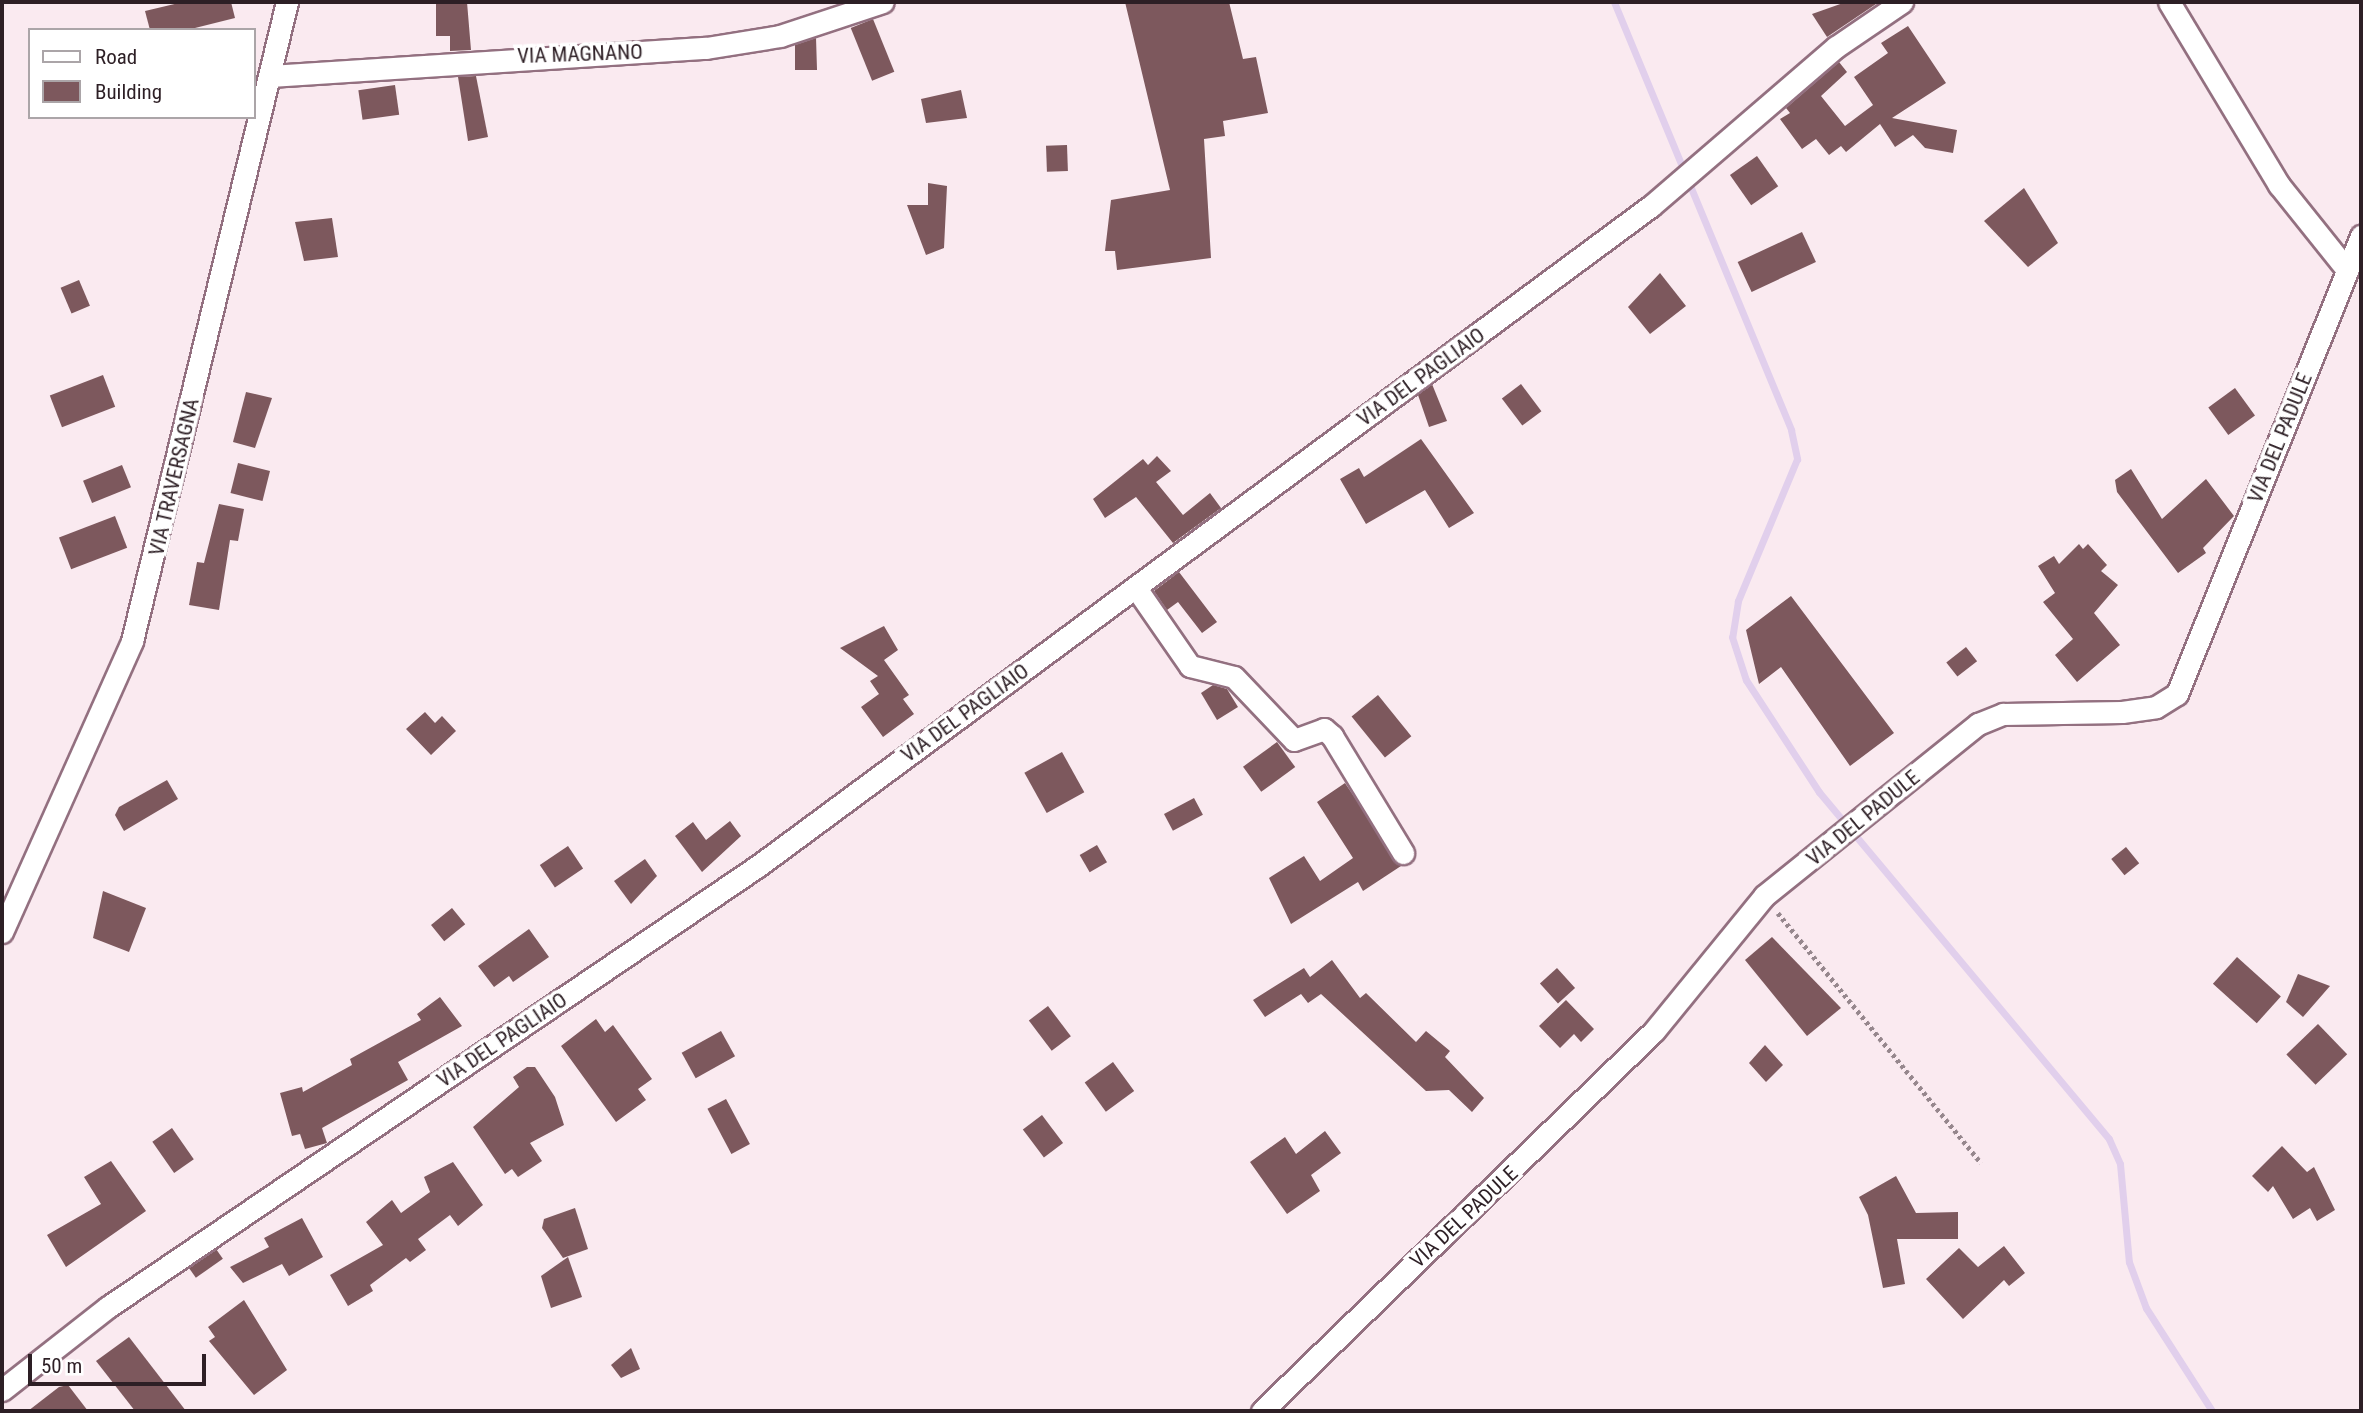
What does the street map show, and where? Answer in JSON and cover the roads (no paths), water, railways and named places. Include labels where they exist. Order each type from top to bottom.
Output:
[{"type":"street","name":"VIA TRAVERSAGNA","points":[[2,932],[132,641],[287,2]]},
{"type":"street","name":"VIA MAGNANO","points":[[270,76],[706,48],[780,36],[883,2]]},
{"type":"street","name":"VIA DEL PAGLIAIO","points":[[2,1390],[108,1307],[758,866],[1696,170],[1836,47],[1902,2]]},
{"type":"street","points":[[2169,2],[2279,186],[2347,270]]},
{"type":"street","name":"VIA DEL PADULE","points":[[1262,1411],[1654,1031],[1764,896],[1978,723],[2003,714],[2122,712],[2156,707],[2178,694],[2361,236]]},
{"type":"street","points":[[1136,587],[1190,666],[1234,677],[1294,740],[1324,729],[1332,736],[1403,853]]},
{"type":"waterway","points":[[1614,2],[1791,430],[1797,459],[1738,601],[1732,637],[1746,680],[1819,792],[2109,1139],[2120,1164],[2129,1262],[2146,1308],[2212,1411]]}]
